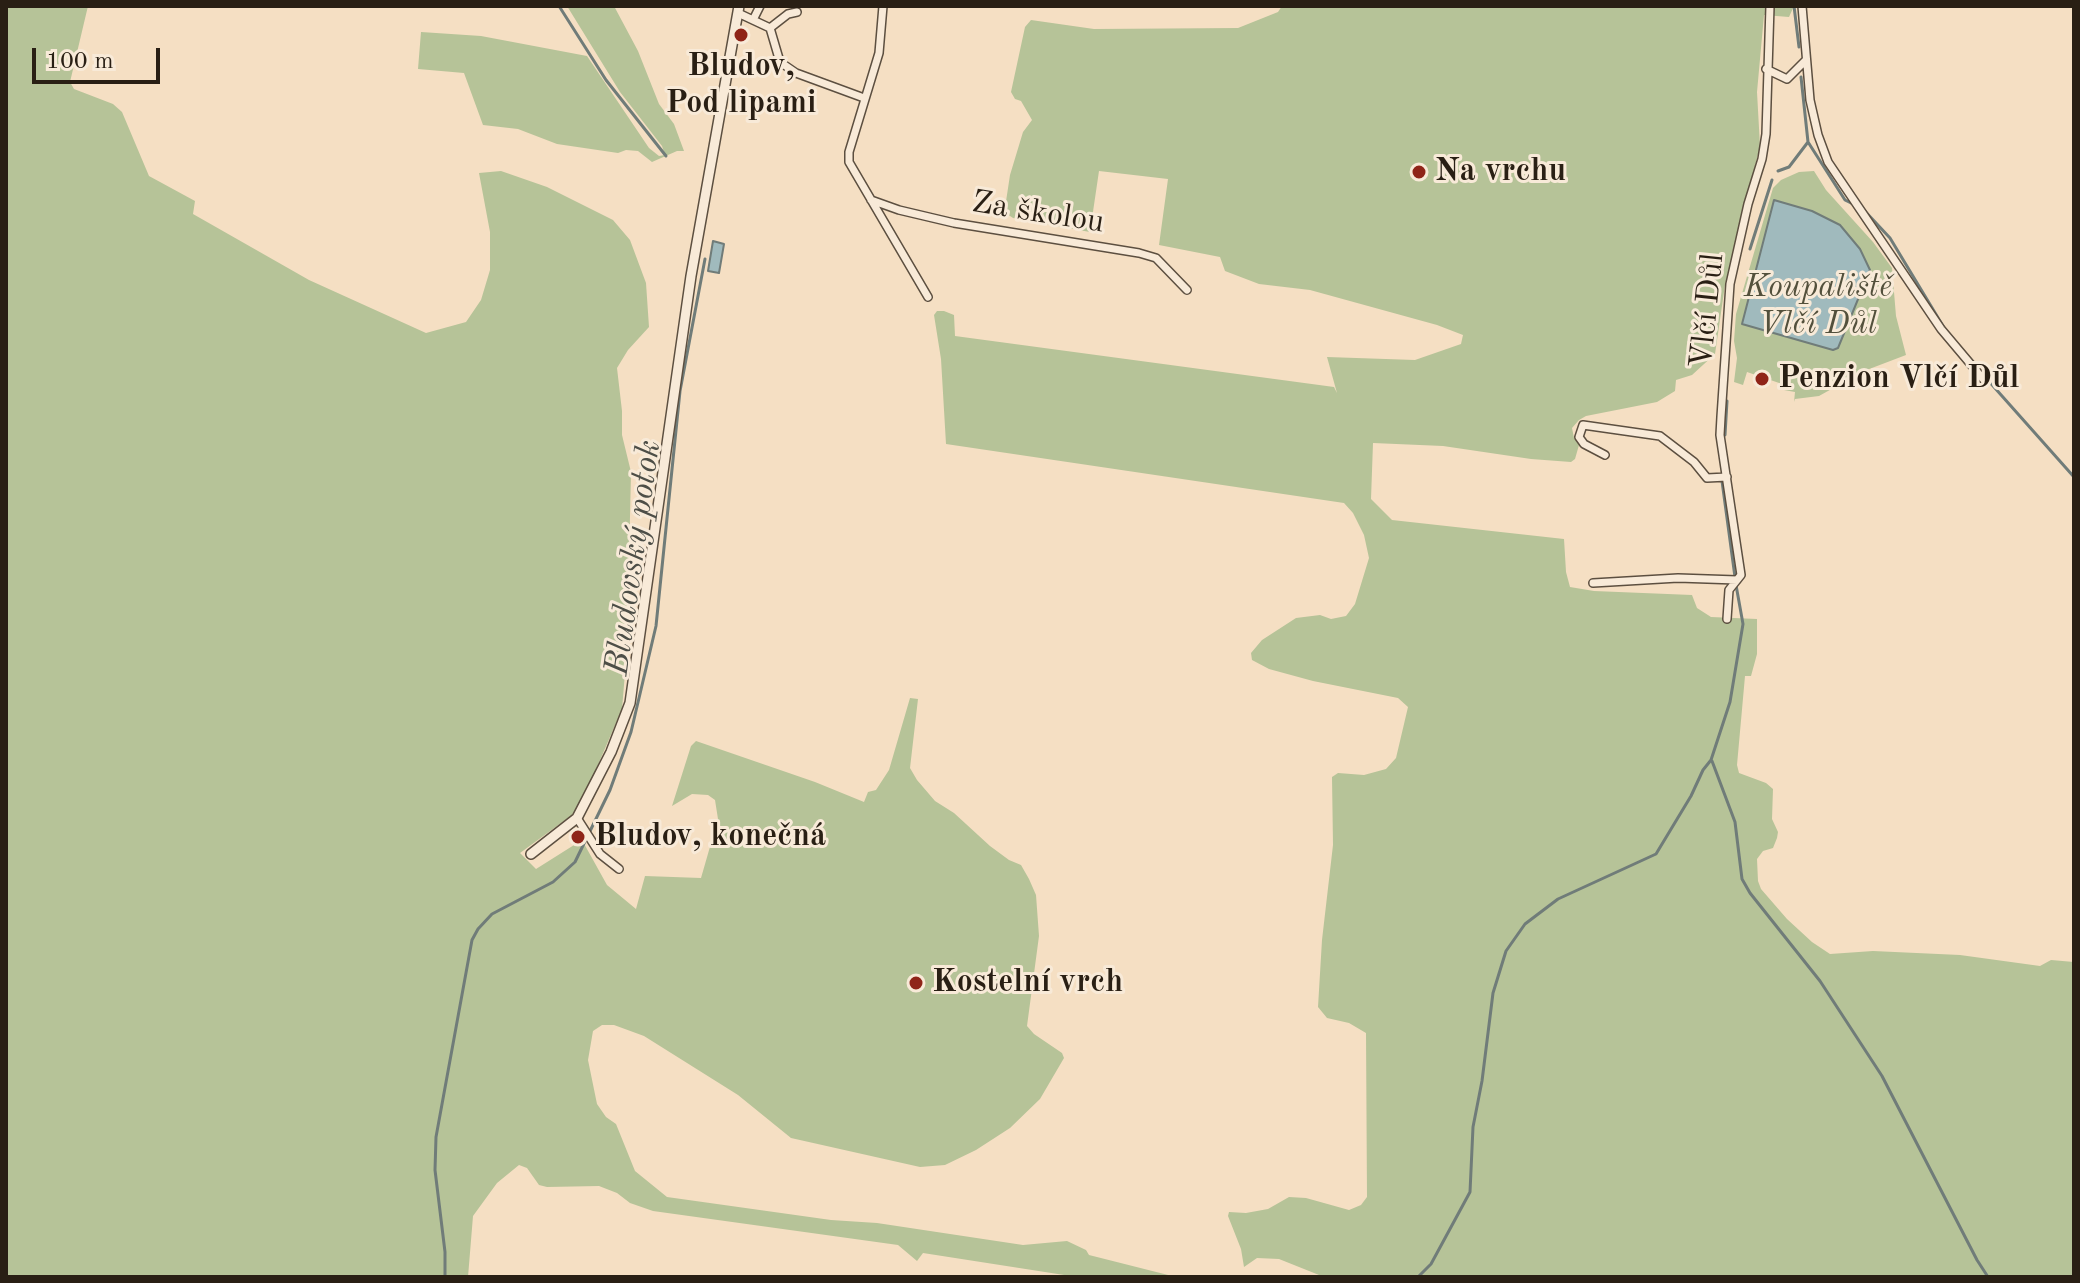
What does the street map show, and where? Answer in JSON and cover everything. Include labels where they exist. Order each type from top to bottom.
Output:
[{"type":"street","points":[[753,20],[760,6]]},
{"type":"street","points":[[883,6],[879,53],[849,152],[849,162],[928,297]]},
{"type":"street","name":"Vlčí Důl","points":[[1727,619],[1729,590],[1741,575],[1720,435],[1730,284],[1766,134],[1770,6]]},
{"type":"street","points":[[1802,6],[1812,112],[1828,162],[1941,329],[1984,380]]},
{"type":"street","points":[[531,854],[577,818],[611,752],[630,703],[691,276],[738,10],[770,28],[780,62],[796,73],[864,98]]},
{"type":"street","points":[[770,28],[788,14],[797,12]]},
{"type":"street","points":[[1766,69],[1787,79],[1805,61]]},
{"type":"street","name":"Za školou","points":[[871,200],[954,223],[1139,253],[1156,258],[1187,290]]},
{"type":"street","points":[[1605,455],[1584,444],[1579,437],[1583,425],[1660,436],[1686,455],[1707,478],[1727,477]]},
{"type":"street","points":[[1593,583],[1678,578],[1737,580]]},
{"type":"street","points":[[577,818],[600,854],[619,869]]},
{"type":"green space","points":[[6,6],[88,6],[70,82],[74,89],[113,104],[122,112],[149,176],[195,201],[193,214],[309,280],[426,333],[466,322],[481,300],[490,270],[490,232],[479,173],[501,171],[547,187],[613,220],[630,240],[646,283],[649,327],[628,350],[617,368],[622,435],[631,472],[627,649],[622,709],[588,788],[572,815],[520,853],[536,869],[582,840],[607,885],[636,909],[645,876],[701,878],[718,819],[715,800],[708,795],[692,794],[672,806],[691,746],[696,741],[864,802],[868,792],[876,790],[889,770],[910,698],[918,699],[910,768],[917,780],[935,801],[954,813],[990,846],[1021,865],[1029,879],[1036,895],[1039,936],[1027,1026],[1062,1053],[1064,1058],[1040,1099],[1010,1128],[945,1165],[920,1167],[791,1138],[738,1095],[644,1036],[614,1025],[602,1025],[593,1031],[588,1060],[597,1104],[606,1117],[616,1124],[635,1171],[667,1197],[1023,1245],[1067,1241],[1086,1250],[1089,1255],[1176,1277],[1077,1277],[923,1253],[917,1261],[898,1245],[653,1211],[630,1203],[617,1193],[599,1186],[547,1187],[539,1185],[527,1168],[519,1165],[497,1183],[473,1216],[468,1277],[6,1277]]},
{"type":"green space","points":[[567,6],[614,6],[638,51],[659,104],[674,124],[684,151],[652,162],[638,151],[618,153],[557,144],[518,129],[483,125],[464,73],[418,69],[421,32],[481,36],[587,56],[649,148],[659,156],[665,155],[662,146],[620,92]]},
{"type":"green space","points":[[1282,6],[1794,6],[1789,17],[1764,15],[1757,92],[1760,146],[1725,285],[1715,354],[1692,375],[1676,380],[1675,391],[1657,402],[1579,420],[1572,428],[1579,445],[1571,462],[1443,446],[1373,443],[1371,499],[1392,520],[1564,539],[1570,587],[1594,591],[1692,595],[1697,608],[1711,617],[1757,619],[1757,654],[1751,676],[1745,676],[1737,765],[1739,773],[1766,783],[1773,789],[1772,819],[1778,832],[1773,848],[1763,851],[1757,859],[1758,881],[1761,889],[1787,919],[1830,954],[1873,951],[1960,955],[2040,966],[2051,960],[2074,962],[2074,1277],[1324,1277],[1279,1259],[1257,1258],[1244,1267],[1229,1212],[1268,1209],[1289,1197],[1306,1198],[1349,1210],[1361,1205],[1367,1197],[1366,1033],[1349,1023],[1327,1018],[1318,1007],[1333,845],[1332,777],[1338,773],[1364,775],[1386,769],[1396,758],[1408,707],[1398,698],[1269,669],[1252,660],[1251,653],[1262,640],[1296,618],[1346,616],[1355,604],[1369,558],[1364,535],[1344,503],[946,444],[941,359],[934,315],[937,311],[944,311],[954,315],[955,336],[1334,387],[1337,393],[1327,357],[1415,360],[1461,344],[1463,335],[1437,325],[1310,290],[1259,284],[1225,271],[1220,257],[1159,245],[1168,179],[1099,171],[1090,232],[1013,218],[1007,214],[1005,208],[1010,175],[1023,132],[1032,120],[1021,101],[1015,99],[1011,92],[1025,27],[1031,20],[1094,29],[1238,28],[1278,12]]},
{"type":"green space","name":"Koupaliště Vlčí Důl","points":[[1814,171],[1826,190],[1892,268],[1896,316],[1906,355],[1864,371],[1819,396],[1795,399],[1794,402],[1795,392],[1784,390],[1785,385],[1747,372],[1743,385],[1734,382],[1736,314],[1773,188],[1781,180],[1799,172]]},
{"type":"water","points":[[1774,200],[1812,211],[1840,225],[1860,249],[1870,270],[1838,348],[1833,350],[1742,324]]},
{"type":"water","points":[[713,241],[724,244],[719,273],[708,271]]},
{"type":"waterway","name":"Bludovský potok","points":[[559,6],[606,80],[666,156]]},
{"type":"waterway","points":[[1794,6],[1799,47]]},
{"type":"waterway","points":[[1778,171],[1789,167],[1808,142],[1801,77]]},
{"type":"waterway","points":[[1808,142],[1845,200],[1855,205]]},
{"type":"waterway","points":[[1750,249],[1772,180]]},
{"type":"waterway","points":[[1862,208],[1890,238],[1943,326]]},
{"type":"waterway","name":"Bludovský potok","points":[[445,1277],[435,1170],[436,1137],[472,940],[492,914],[553,882],[575,862],[610,790],[631,732],[656,626],[680,391],[705,259]]},
{"type":"waterway","points":[[1986,378],[2074,477]]},
{"type":"waterway","points":[[1725,435],[1727,401]]},
{"type":"waterway","points":[[1722,481],[1735,577]]},
{"type":"waterway","points":[[1418,1277],[1431,1264],[1470,1192],[1473,1127],[1493,993],[1506,951],[1525,924],[1558,899],[1656,854],[1711,760],[1730,702],[1743,624],[1736,585]]},
{"type":"waterway","points":[[1712,761],[1735,822],[1742,879],[1820,981],[1882,1076],[1988,1277]]},
{"type":"place","name":"Bludov, Pod lipami","points":[[741,35]]},
{"type":"place","name":"Na vrchu","points":[[1419,172]]},
{"type":"place","name":"Penzion Vlčí Důl","points":[[1762,379]]},
{"type":"place","name":"Bludov, konečná","points":[[578,837]]},
{"type":"place","name":"Kostelní vrch","points":[[916,983]]}]
